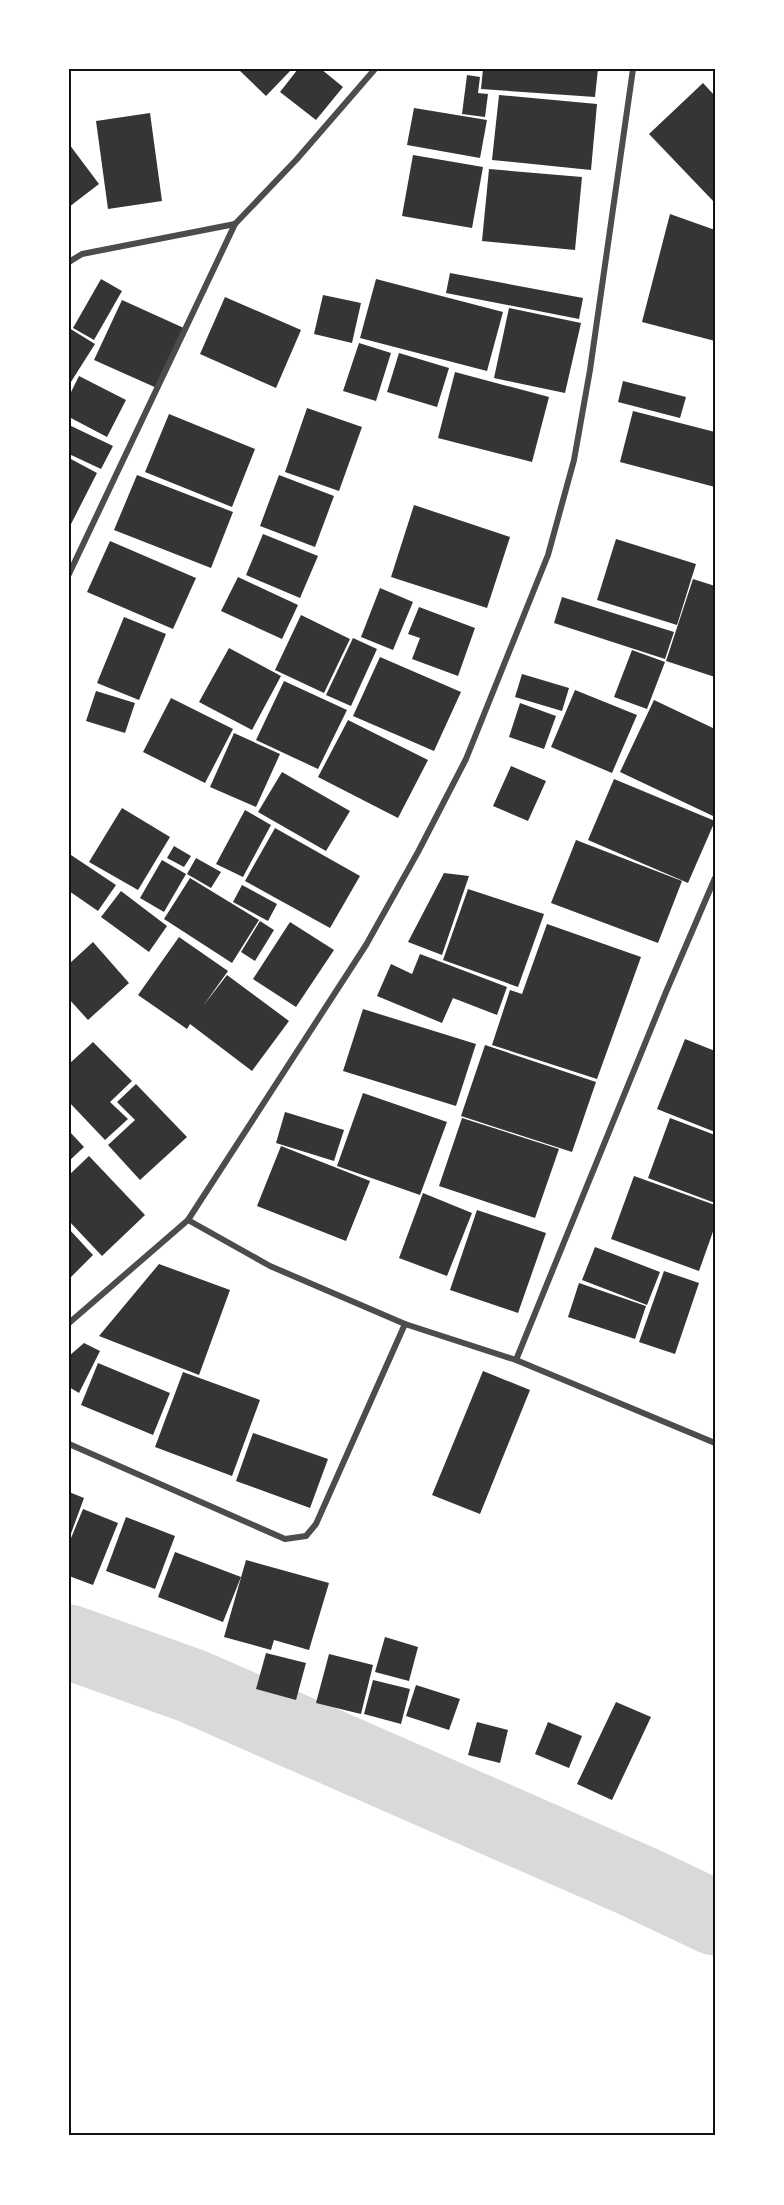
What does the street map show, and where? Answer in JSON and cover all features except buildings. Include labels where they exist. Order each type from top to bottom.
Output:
[{"type":"street","points":[[69,574],[235,224],[297,159],[375,69]]},
{"type":"street","points":[[69,1323],[188,1220],[366,945],[466,759],[548,555],[574,460],[590,370],[633,69]]},
{"type":"street","points":[[69,262],[82,254],[235,224]]},
{"type":"street","points":[[516,1360],[715,878]]},
{"type":"street","points":[[188,1220],[270,1266],[405,1324],[516,1360],[715,1443]]},
{"type":"street","points":[[69,1444],[285,1539],[306,1536],[316,1524],[405,1324]]},
{"type":"waterway","points":[[69,1642],[192,1686],[639,1882],[715,1918]]}]
